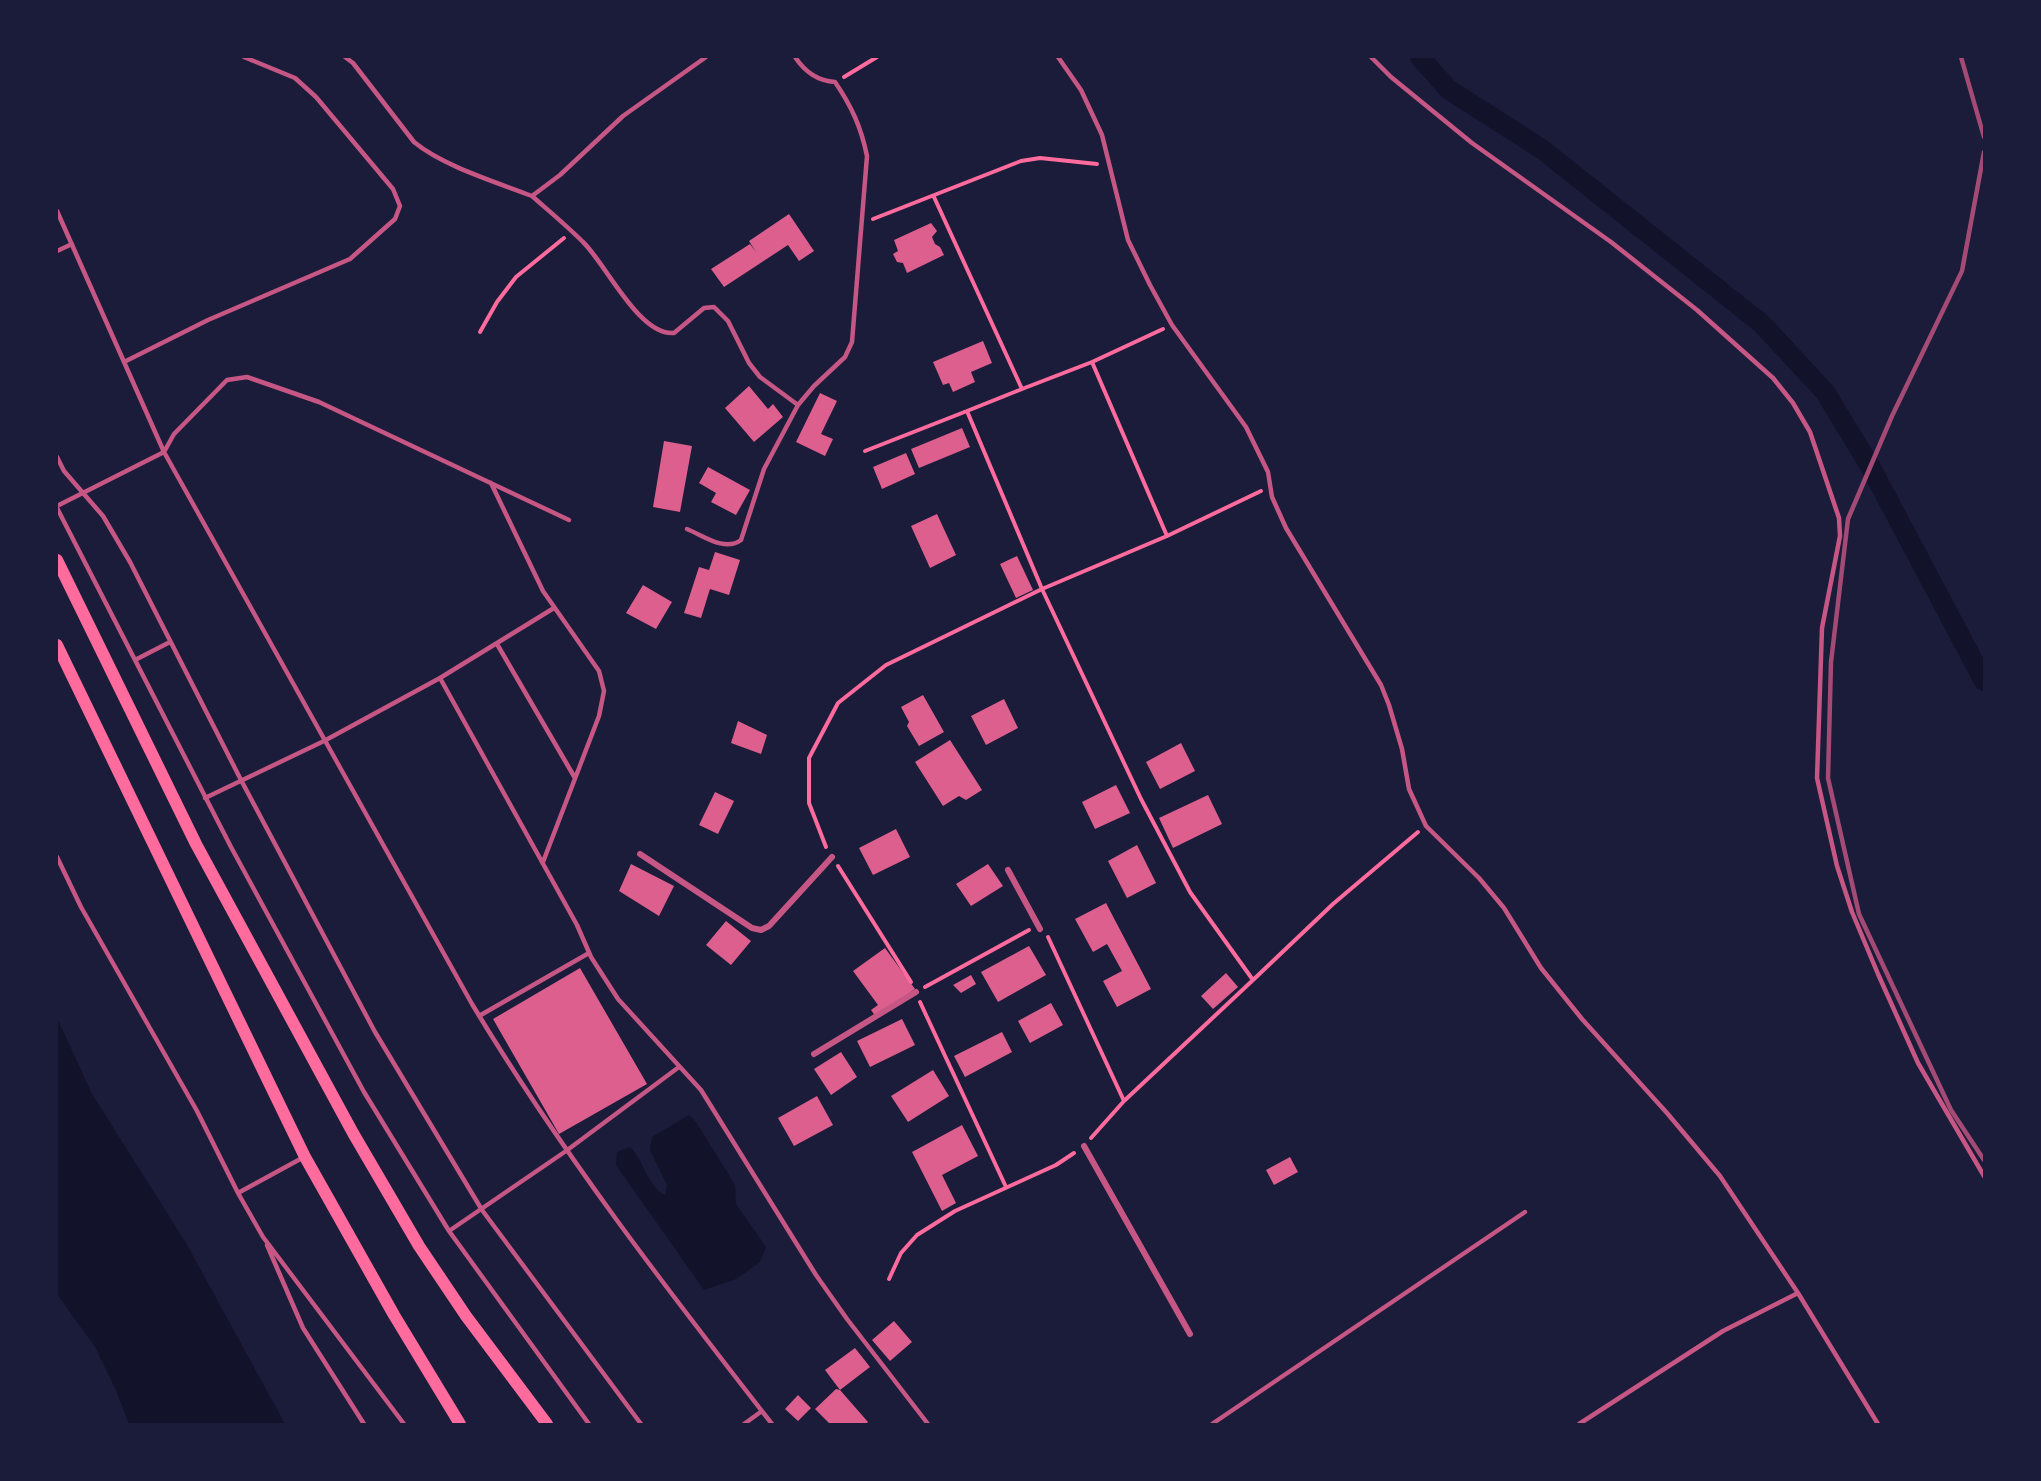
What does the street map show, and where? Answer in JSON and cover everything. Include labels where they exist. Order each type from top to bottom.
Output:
[{"type":"main road","points":[[57,560],[196,844],[353,1133],[419,1246],[466,1316],[547,1424]]},
{"type":"main road","points":[[57,645],[305,1157],[394,1315],[460,1424]]},
{"type":"street","points":[[640,854],[752,928],[761,930],[769,926],[832,856]]},
{"type":"street","points":[[1008,870],[1040,929]]},
{"type":"street","points":[[814,1054],[916,992]]},
{"type":"street","points":[[1084,1146],[1190,1334]]},
{"type":"lane","points":[[124,362],[208,320],[350,259],[395,219],[400,206],[393,189],[316,97],[295,78],[244,57]]},
{"type":"lane","points":[[345,57],[353,63],[414,142],[427,153],[532,195],[584,243],[642,318],[661,331],[675,333],[704,308],[714,307],[728,321],[749,363],[760,377],[798,405]]},
{"type":"lane","points":[[532,195],[560,175],[623,116],[706,57]]},
{"type":"lane","points":[[687,529],[724,545],[734,545],[741,540],[764,469],[798,405],[814,386],[845,357],[852,342],[867,156],[863,135],[851,106],[835,82],[813,76],[800,66],[795,57]]},
{"type":"lane","points":[[1058,57],[1081,90],[1102,135],[1128,240],[1172,325],[1246,427],[1268,472],[1272,497],[1286,528],[1381,686],[1402,749],[1409,789],[1426,825],[1479,878],[1504,908],[1541,968],[1581,1019],[1667,1113],[1720,1176],[1798,1293],[1878,1424]]},
{"type":"lane","points":[[1371,57],[1472,143],[1611,242],[1698,310],[1773,378],[1793,403],[1810,432],[1839,518],[1840,536],[1822,628],[1817,778],[1837,866],[1852,912],[1918,1063],[1984,1176]]},
{"type":"lane","points":[[57,211],[164,453],[479,1016],[566,1151],[772,1424]]},
{"type":"lane","points":[[57,251],[72,244]]},
{"type":"lane","points":[[569,520],[319,402],[248,377],[227,380],[174,434],[164,453],[57,507],[206,798],[364,1092],[449,1231],[589,1424]]},
{"type":"lane","points":[[57,457],[64,471],[103,516],[130,562],[375,1032],[482,1210],[641,1424]]},
{"type":"lane","points":[[491,482],[543,591],[599,671],[604,691],[599,716],[543,862]]},
{"type":"lane","points":[[206,798],[324,741],[440,678],[554,608]]},
{"type":"lane","points":[[135,660],[170,642]]},
{"type":"lane","points":[[497,644],[575,778]]},
{"type":"lane","points":[[440,678],[543,862],[577,925],[589,953],[618,999],[701,1090],[816,1275],[928,1424]]},
{"type":"lane","points":[[57,857],[81,907],[197,1111],[263,1237],[303,1328],[364,1424]]},
{"type":"lane","points":[[479,1016],[589,953]]},
{"type":"lane","points":[[449,1231],[566,1151],[680,1067]]},
{"type":"lane","points":[[238,1193],[305,1157]]},
{"type":"lane","points":[[1212,1424],[1524,1212]]},
{"type":"lane","points":[[263,1237],[404,1424]]},
{"type":"lane","points":[[1579,1424],[1723,1331],[1798,1293]]},
{"type":"lane","points":[[744,1424],[762,1411]]},
{"type":"path","points":[[835,82],[877,57]]},
{"type":"path","points":[[862,224],[1022,161],[1040,158],[1110,165]]},
{"type":"path","points":[[934,197],[1022,389]]},
{"type":"path","points":[[480,332],[497,302],[516,277],[572,232]]},
{"type":"path","points":[[865,451],[1092,362],[1172,325]]},
{"type":"path","points":[[1092,362],[1167,536]]},
{"type":"path","points":[[967,411],[1042,590],[1140,799],[1190,892],[1253,980]]},
{"type":"path","points":[[1006,1187],[916,992],[826,848],[809,803],[809,758],[838,703],[885,665],[1042,590],[1167,536],[1271,486]]},
{"type":"path","points":[[889,1279],[901,1253],[917,1235],[956,1211],[1056,1165],[1084,1146],[1124,1101],[1333,904],[1426,825]]},
{"type":"path","points":[[916,992],[1033,928],[1040,929],[1047,934],[1124,1101]]},
{"type":"shaded area","points":[[57,1018],[92,1094],[186,1243],[285,1424],[129,1424],[116,1390],[95,1347],[57,1294]]},
{"type":"shaded area","points":[[689,1115],[696,1122],[735,1185],[736,1204],[766,1247],[760,1262],[736,1279],[704,1290],[616,1165],[617,1152],[630,1147],[654,1185],[665,1195],[667,1185],[650,1150],[652,1137]]},
{"type":"building","points":[[789,214],[814,251],[799,261],[788,245],[724,287],[711,269],[750,244],[756,252],[749,241]]},
{"type":"building","points":[[931,223],[937,231],[932,237],[944,255],[907,273],[903,263],[897,262],[893,254],[898,251],[894,240]]},
{"type":"building","points":[[983,341],[992,363],[971,372],[975,382],[953,392],[949,383],[943,385],[933,362]]},
{"type":"building","points":[[749,386],[768,409],[773,404],[783,417],[754,442],[725,408]]},
{"type":"building","points":[[820,393],[837,401],[821,434],[833,439],[825,456],[796,442]]},
{"type":"building","points":[[962,428],[970,447],[919,468],[911,449]]},
{"type":"building","points":[[664,441],[692,446],[680,512],[653,507]]},
{"type":"building","points":[[906,453],[915,474],[882,489],[873,467]]},
{"type":"building","points":[[708,467],[750,490],[736,515],[711,502],[716,493],[699,483]]},
{"type":"building","points":[[937,514],[956,555],[930,568],[911,526]]},
{"type":"building","points":[[715,552],[740,560],[729,595],[710,589],[701,618],[684,613],[699,567],[709,570]]},
{"type":"building","points":[[1017,556],[1033,590],[1016,598],[1000,564]]},
{"type":"building","points":[[643,585],[672,602],[656,629],[626,613]]},
{"type":"building","points":[[923,695],[944,732],[919,746],[907,726],[909,722],[901,707]]},
{"type":"building","points":[[1004,699],[1018,728],[986,745],[971,716]]},
{"type":"building","points":[[738,721],[767,735],[761,754],[731,743]]},
{"type":"building","points":[[950,740],[982,790],[966,800],[959,796],[943,806],[915,762]]},
{"type":"building","points":[[1181,743],[1195,771],[1160,789],[1146,762]]},
{"type":"building","points":[[1116,785],[1130,813],[1095,829],[1082,802]]},
{"type":"building","points":[[715,792],[734,801],[718,834],[699,825]]},
{"type":"building","points":[[1208,795],[1222,824],[1173,848],[1159,818]]},
{"type":"building","points":[[896,829],[910,857],[873,875],[859,848]]},
{"type":"building","points":[[1137,845],[1156,883],[1127,898],[1108,861]]},
{"type":"building","points":[[631,864],[674,886],[659,916],[619,891]]},
{"type":"building","points":[[988,864],[1003,886],[971,906],[956,884]]},
{"type":"building","points":[[1106,903],[1151,989],[1117,1007],[1103,981],[1122,971],[1107,944],[1093,952],[1075,919]]},
{"type":"building","points":[[726,921],[751,941],[731,965],[706,945]]},
{"type":"building","points":[[1029,946],[1046,975],[998,1002],[981,972]]},
{"type":"building","points":[[885,948],[915,989],[876,1017],[871,1010],[878,1005],[853,971]]},
{"type":"building","points":[[580,968],[647,1084],[559,1134],[493,1019]]},
{"type":"building","points":[[1226,973],[1238,987],[1213,1009],[1201,996]]},
{"type":"building","points":[[971,975],[976,984],[961,993],[953,985]]},
{"type":"building","points":[[1051,1003],[1063,1025],[1030,1043],[1018,1021]]},
{"type":"building","points":[[902,1019],[915,1045],[870,1067],[857,1041]]},
{"type":"building","points":[[1002,1032],[1012,1052],[965,1077],[954,1056]]},
{"type":"building","points":[[841,1052],[857,1077],[831,1095],[814,1069]]},
{"type":"building","points":[[933,1070],[949,1096],[908,1122],[891,1096]]},
{"type":"building","points":[[817,1096],[833,1125],[794,1146],[778,1118]]},
{"type":"building","points":[[962,1125],[978,1156],[942,1175],[956,1203],[942,1211],[912,1152]]},
{"type":"building","points":[[1290,1157],[1298,1172],[1274,1185],[1266,1170]]},
{"type":"building","points":[[894,1321],[912,1342],[890,1361],[872,1340]]},
{"type":"building","points":[[855,1348],[870,1367],[840,1390],[825,1370]]},
{"type":"building","points":[[836,1389],[840,1390],[868,1422],[866,1424],[830,1424],[815,1409]]},
{"type":"building","points":[[798,1395],[811,1408],[798,1421],[785,1409]]},
{"type":"waterway","points":[[1420,57],[1448,89],[1543,150],[1762,324],[1825,392],[1870,466],[1984,681]]},
{"type":"railway","points":[[1961,57],[1984,137]]},
{"type":"railway","points":[[1984,152],[1962,271],[1892,416],[1848,519],[1831,662],[1828,778],[1859,914],[1951,1110],[1984,1160]]}]
